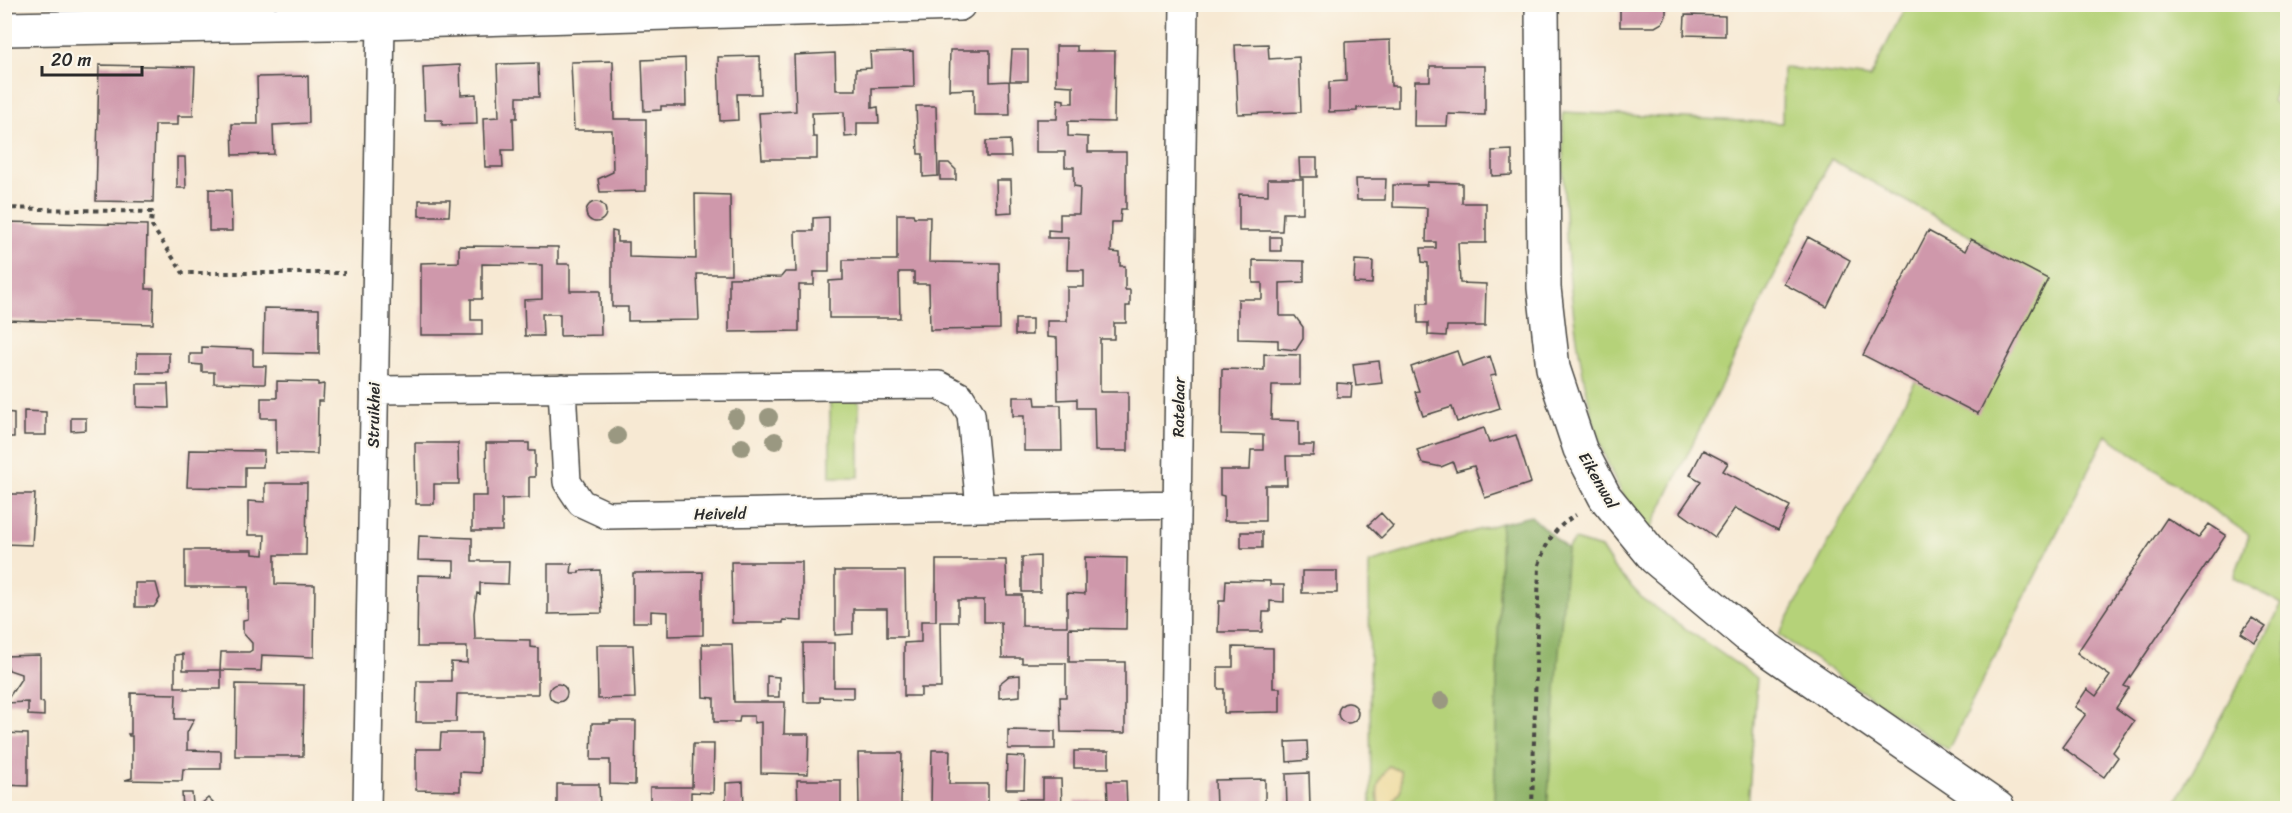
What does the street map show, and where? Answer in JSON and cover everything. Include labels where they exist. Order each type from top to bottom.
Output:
[{"type":"street","points":[[4,29],[381,22],[958,4]]},
{"type":"street","name":"Ratelaar","points":[[1173,808],[1184,4]]},
{"type":"street","name":"Eikenwal","points":[[1542,4],[1544,288],[1553,368],[1580,449],[1605,497],[1655,558],[1747,635],[1998,808]]},
{"type":"street","name":"Struikhei","points":[[367,808],[381,22]]},
{"type":"street","points":[[374,390],[939,385],[960,396],[971,414],[980,508]]},
{"type":"street","name":"Heiveld","points":[[562,388],[567,482],[581,503],[607,515],[1177,504]]},
{"type":"path","points":[[4,208],[152,212],[151,225],[183,273],[376,273]]},
{"type":"path","points":[[1532,808],[1539,565],[1546,543],[1562,523],[1605,497]]},
{"type":"green space","points":[[1906,5],[2287,5],[2287,54],[2272,102],[2288,113],[2287,808],[2173,808],[2282,604],[2234,578],[2249,535],[2106,435],[1948,750],[1779,635],[1988,246],[1831,159],[1650,531],[1639,519],[1619,488],[1602,449],[1590,408],[1574,316],[1566,229],[1563,112],[1782,123],[1783,67],[1870,78]]},
{"type":"green space","points":[[830,401],[859,401],[859,477],[830,477]]},
{"type":"green space","points":[[1531,516],[1567,549],[1547,808],[1494,808],[1501,523]]},
{"type":"green space","points":[[1501,523],[1494,808],[1371,808],[1369,563]]},
{"type":"green space","points":[[1574,540],[1601,548],[1614,568],[1644,600],[1757,678],[1748,808],[1547,808],[1563,587],[1567,549]]},
{"type":"sand","points":[[1389,766],[1400,771],[1401,789],[1390,807],[1379,806],[1378,784]]},
{"type":"building","points":[[1620,4],[1666,4],[1666,16],[1662,23],[1655,27],[1620,27]]},
{"type":"building","points":[[1685,15],[1725,16],[1725,36],[1684,35]]},
{"type":"building","points":[[1390,40],[1391,86],[1398,86],[1398,107],[1357,108],[1357,111],[1329,112],[1329,82],[1346,81],[1345,42]]},
{"type":"building","points":[[1268,44],[1269,59],[1299,57],[1301,112],[1238,114],[1235,45]]},
{"type":"building","points":[[1056,46],[1077,46],[1077,51],[1115,51],[1114,122],[1068,121],[1068,136],[1088,137],[1088,152],[1126,152],[1126,209],[1121,209],[1120,222],[1112,222],[1111,252],[1120,253],[1120,266],[1125,266],[1125,290],[1130,290],[1130,306],[1126,306],[1126,323],[1114,323],[1114,339],[1100,339],[1100,392],[1128,392],[1128,451],[1095,451],[1094,408],[1077,408],[1077,399],[1058,400],[1057,338],[1047,337],[1047,321],[1067,321],[1067,287],[1084,287],[1084,270],[1067,270],[1068,238],[1048,238],[1048,230],[1060,231],[1060,214],[1079,214],[1080,187],[1074,186],[1074,167],[1065,167],[1065,152],[1036,152],[1036,119],[1057,119],[1058,99],[1064,100],[1064,103],[1073,103],[1073,86],[1056,85]]},
{"type":"building","points":[[950,50],[990,50],[990,82],[1009,81],[1010,115],[974,115],[974,89],[949,90]]},
{"type":"building","points":[[1012,50],[1028,50],[1028,81],[1010,81]]},
{"type":"building","points":[[913,51],[914,87],[872,88],[872,108],[878,107],[879,123],[857,123],[857,136],[845,137],[844,112],[812,113],[813,137],[817,137],[817,159],[762,159],[759,113],[796,111],[794,55],[835,53],[836,90],[856,90],[856,69],[871,68],[870,52]]},
{"type":"building","points":[[760,56],[761,94],[737,94],[738,120],[720,121],[718,57]]},
{"type":"building","points":[[685,58],[686,106],[661,106],[661,110],[644,111],[642,60]]},
{"type":"building","points":[[613,61],[614,119],[646,119],[646,191],[600,192],[598,179],[613,172],[612,130],[574,130],[571,62]]},
{"type":"building","points":[[538,63],[539,97],[517,97],[517,118],[513,118],[514,150],[502,150],[503,167],[485,167],[483,118],[499,117],[497,64]]},
{"type":"building","points":[[99,65],[195,67],[193,116],[178,116],[178,125],[155,125],[153,202],[96,201]]},
{"type":"building","points":[[460,65],[461,95],[476,94],[477,124],[442,125],[442,120],[425,120],[423,67]]},
{"type":"building","points":[[1430,66],[1485,66],[1485,115],[1448,114],[1447,126],[1414,126],[1415,81],[1430,81]]},
{"type":"building","points":[[308,76],[309,123],[273,125],[274,154],[233,155],[232,124],[258,124],[257,77]]},
{"type":"building","points":[[916,106],[936,106],[938,176],[923,177],[923,154],[918,154]]},
{"type":"building","points":[[1010,140],[1011,157],[986,157],[986,141]]},
{"type":"building","points":[[1512,150],[1512,175],[1492,176],[1492,151]]},
{"type":"building","points":[[177,157],[185,157],[186,188],[177,188]]},
{"type":"building","points":[[1299,158],[1317,158],[1317,177],[1300,177]]},
{"type":"building","points":[[940,163],[949,163],[956,170],[956,180],[940,180]]},
{"type":"building","points":[[1268,179],[1303,179],[1303,213],[1283,213],[1282,231],[1239,231],[1239,194],[1268,195]]},
{"type":"building","points":[[1356,179],[1386,179],[1385,200],[1357,200]]},
{"type":"building","points":[[996,180],[1011,180],[1012,212],[997,213]]},
{"type":"building","points":[[1427,182],[1462,183],[1462,203],[1486,203],[1486,243],[1458,243],[1460,283],[1486,284],[1485,326],[1447,326],[1446,336],[1428,335],[1428,323],[1418,323],[1418,303],[1428,303],[1428,263],[1422,262],[1421,248],[1436,248],[1436,242],[1426,242],[1427,208],[1393,207],[1393,185],[1427,185]]},
{"type":"building","points":[[209,189],[231,190],[232,231],[209,231]]},
{"type":"building","points":[[695,194],[730,195],[731,274],[697,274],[699,320],[628,321],[628,307],[612,307],[612,231],[617,232],[617,242],[629,242],[629,257],[696,259]]},
{"type":"building","points":[[419,200],[450,200],[449,216],[419,216]]},
{"type":"building","points":[[592,202],[600,202],[606,208],[606,216],[600,222],[592,222],[586,216],[586,208]]},
{"type":"building","points":[[897,214],[930,217],[929,262],[999,263],[1000,329],[930,330],[929,284],[914,284],[914,272],[899,272],[900,318],[829,318],[829,281],[843,280],[843,260],[897,260]]},
{"type":"building","points":[[829,217],[829,272],[814,272],[814,285],[799,285],[799,331],[729,332],[729,278],[781,277],[785,272],[796,272],[795,231],[813,231],[813,218]]},
{"type":"building","points":[[4,222],[147,225],[146,289],[154,289],[153,324],[4,320]]},
{"type":"building","points":[[1928,231],[1965,251],[1971,239],[2048,279],[1978,414],[1863,355]]},
{"type":"building","points":[[1270,237],[1281,237],[1281,251],[1270,251]]},
{"type":"building","points":[[1808,237],[1850,260],[1827,307],[1784,284]]},
{"type":"building","points":[[459,246],[558,247],[558,264],[570,264],[570,291],[600,291],[601,335],[560,336],[560,314],[542,314],[543,336],[525,336],[524,300],[542,299],[542,265],[482,264],[482,299],[471,299],[471,320],[482,320],[482,335],[421,335],[421,263],[459,262]]},
{"type":"building","points":[[1253,260],[1304,261],[1304,282],[1280,283],[1280,316],[1295,316],[1303,327],[1303,339],[1296,350],[1278,348],[1278,340],[1238,339],[1238,299],[1262,299],[1262,283],[1253,283]]},
{"type":"building","points":[[1355,260],[1373,261],[1372,284],[1354,283]]},
{"type":"building","points":[[264,308],[319,309],[319,354],[263,353]]},
{"type":"building","points":[[1015,319],[1032,319],[1032,335],[1015,335]]},
{"type":"building","points":[[202,347],[253,349],[253,366],[266,366],[265,384],[214,383],[214,372],[202,372],[202,365],[190,364],[190,354],[202,354]]},
{"type":"building","points":[[1457,351],[1462,366],[1490,356],[1496,375],[1490,376],[1500,408],[1457,422],[1452,407],[1423,416],[1415,392],[1419,391],[1411,367]]},
{"type":"building","points":[[137,353],[169,353],[169,373],[137,373]]},
{"type":"building","points":[[1264,354],[1300,355],[1300,385],[1272,385],[1271,420],[1299,421],[1299,445],[1314,445],[1313,456],[1286,456],[1287,485],[1265,485],[1265,521],[1224,521],[1224,496],[1220,495],[1220,470],[1250,470],[1251,450],[1263,450],[1263,435],[1221,434],[1222,369],[1264,370]]},
{"type":"building","points":[[1379,361],[1382,383],[1356,386],[1353,364]]},
{"type":"building","points":[[277,381],[324,384],[323,401],[318,401],[317,454],[276,453],[276,418],[261,418],[261,398],[277,398]]},
{"type":"building","points":[[1337,383],[1352,384],[1351,397],[1337,397]]},
{"type":"building","points":[[137,384],[168,384],[169,408],[137,407]]},
{"type":"building","points":[[1013,397],[1035,397],[1036,405],[1061,405],[1062,451],[1024,451],[1024,416],[1013,416]]},
{"type":"building","points":[[24,411],[46,412],[46,435],[24,435]]},
{"type":"building","points":[[4,412],[14,413],[14,437],[4,437]]},
{"type":"building","points":[[71,418],[86,418],[86,430],[71,431]]},
{"type":"building","points":[[1484,428],[1489,443],[1516,435],[1531,483],[1485,498],[1474,466],[1456,471],[1453,462],[1441,467],[1422,463],[1417,450]]},
{"type":"building","points":[[415,443],[458,443],[459,484],[434,484],[434,504],[416,504]]},
{"type":"building","points":[[486,443],[529,443],[529,451],[535,451],[535,477],[529,477],[529,498],[502,499],[502,531],[472,531],[472,496],[487,496]]},
{"type":"building","points":[[189,450],[264,451],[263,467],[245,467],[245,488],[187,487]]},
{"type":"building","points":[[1703,450],[1728,463],[1723,471],[1790,506],[1778,530],[1735,508],[1715,537],[1680,512],[1701,481],[1690,475]]},
{"type":"building","points":[[265,483],[307,483],[306,555],[275,555],[275,584],[315,585],[314,657],[262,655],[261,671],[220,670],[221,652],[249,652],[252,650],[252,643],[243,633],[243,620],[248,619],[248,587],[185,587],[185,550],[253,550],[253,554],[264,555],[265,535],[248,535],[248,501],[265,502]]},
{"type":"building","points":[[4,494],[35,494],[32,545],[4,544]]},
{"type":"building","points":[[1381,513],[1393,526],[1381,538],[1368,525]]},
{"type":"building","points":[[2167,518],[2198,538],[2209,524],[2226,535],[2124,686],[2129,688],[2116,708],[2134,721],[2113,752],[2118,757],[2104,777],[2062,747],[2086,714],[2075,707],[2087,689],[2096,696],[2110,676],[2077,653]]},
{"type":"building","points":[[1241,532],[1262,532],[1262,548],[1241,548]]},
{"type":"building","points":[[419,536],[472,538],[472,561],[509,561],[508,584],[480,583],[480,594],[477,593],[474,613],[475,639],[530,640],[530,647],[538,648],[538,694],[457,694],[456,722],[416,722],[417,681],[451,681],[451,662],[467,663],[467,647],[417,647],[418,575],[454,576],[454,561],[418,560]]},
{"type":"building","points":[[1040,556],[1040,592],[1022,592],[1022,557]]},
{"type":"building","points":[[1085,557],[1127,558],[1126,629],[1069,628],[1069,662],[1125,662],[1125,733],[1061,732],[1060,697],[1066,697],[1066,663],[1022,663],[1022,658],[1002,658],[1001,622],[984,622],[984,600],[958,600],[958,622],[940,622],[941,688],[921,688],[921,696],[904,696],[904,643],[921,642],[921,621],[936,621],[936,560],[1006,560],[1007,595],[1022,595],[1022,626],[1067,626],[1067,593],[1085,594]]},
{"type":"building","points":[[731,562],[802,562],[802,621],[732,623]]},
{"type":"building","points":[[548,564],[572,564],[571,573],[600,570],[602,613],[548,614]]},
{"type":"building","points":[[835,571],[905,571],[906,637],[887,637],[887,609],[853,609],[853,634],[835,635]]},
{"type":"building","points":[[1302,571],[1337,571],[1337,593],[1302,593]]},
{"type":"building","points":[[703,572],[703,635],[668,636],[668,612],[651,611],[651,622],[633,622],[633,573]]},
{"type":"building","points":[[1226,580],[1270,581],[1270,585],[1284,585],[1284,602],[1270,601],[1270,612],[1263,612],[1262,632],[1218,632],[1219,601],[1225,601]]},
{"type":"building","points":[[135,583],[156,583],[160,598],[154,607],[135,607]]},
{"type":"building","points":[[2252,618],[2266,627],[2255,642],[2241,633]]},
{"type":"building","points":[[803,643],[834,643],[834,687],[854,687],[854,698],[820,697],[820,702],[804,702]]},
{"type":"building","points":[[702,644],[732,644],[734,702],[785,702],[784,734],[809,734],[808,774],[761,773],[761,722],[754,723],[754,716],[740,716],[739,722],[714,722],[714,698],[703,697]]},
{"type":"building","points":[[597,645],[633,645],[635,698],[598,699]]},
{"type":"building","points":[[1233,647],[1273,648],[1273,688],[1280,688],[1280,712],[1224,713],[1224,689],[1218,689],[1218,667],[1233,667]]},
{"type":"building","points":[[183,654],[183,670],[221,670],[221,689],[175,687],[175,655]]},
{"type":"building","points":[[40,655],[40,702],[44,703],[44,716],[28,715],[28,702],[5,703],[21,679],[21,674],[9,670],[4,656]]},
{"type":"building","points":[[1020,675],[1020,696],[999,698],[999,684],[1009,676]]},
{"type":"building","points":[[767,676],[779,677],[779,697],[767,697]]},
{"type":"building","points":[[236,684],[304,685],[303,756],[235,756]]},
{"type":"building","points":[[558,684],[566,689],[567,693],[562,701],[558,702],[550,697],[549,693],[554,685]]},
{"type":"building","points":[[131,693],[176,694],[175,719],[194,719],[187,733],[187,750],[221,751],[221,769],[183,769],[182,781],[125,780],[132,778],[132,736],[128,734],[131,734]]},
{"type":"building","points":[[1344,703],[1352,703],[1358,709],[1358,717],[1352,723],[1344,723],[1338,717],[1338,709]]},
{"type":"building","points":[[610,721],[636,721],[635,785],[610,784],[610,760],[591,760],[592,723],[610,723]]},
{"type":"building","points":[[1008,730],[1055,731],[1055,749],[1008,749]]},
{"type":"building","points":[[4,733],[28,734],[28,786],[4,785]]},
{"type":"building","points":[[441,733],[481,733],[480,773],[460,772],[460,791],[416,790],[416,749],[440,749]]},
{"type":"building","points":[[1307,741],[1308,760],[1287,762],[1286,742]]},
{"type":"building","points":[[693,744],[714,744],[713,793],[691,792],[691,808],[650,808],[650,787],[692,787]]},
{"type":"building","points":[[932,750],[950,750],[949,784],[988,784],[988,808],[931,808]]},
{"type":"building","points":[[1074,751],[1109,751],[1109,768],[1074,768]]},
{"type":"building","points":[[858,753],[902,753],[901,804],[916,804],[916,808],[859,806]]},
{"type":"building","points":[[1007,756],[1025,757],[1024,789],[1006,789]]},
{"type":"building","points":[[1309,773],[1310,806],[1338,805],[1338,808],[1287,808],[1286,774]]},
{"type":"building","points":[[1043,779],[1061,779],[1062,808],[1020,808],[1020,799],[1043,799]]},
{"type":"building","points":[[1265,779],[1265,805],[1277,805],[1277,808],[1216,807],[1215,780]]},
{"type":"building","points":[[797,780],[841,780],[841,808],[798,808]]},
{"type":"building","points":[[1107,781],[1126,781],[1127,808],[1075,808],[1075,801],[1108,800]]},
{"type":"building","points":[[743,782],[744,808],[726,808],[726,783]]},
{"type":"building","points":[[557,784],[599,784],[600,808],[557,808]]},
{"type":"building","points":[[182,793],[192,793],[193,804],[201,804],[208,798],[214,804],[218,804],[218,808],[183,808]]},
{"type":"building","points":[[447,804],[480,804],[480,808],[447,808]]},
{"type":"building","points":[[509,806],[533,806],[533,808],[509,808]]}]
